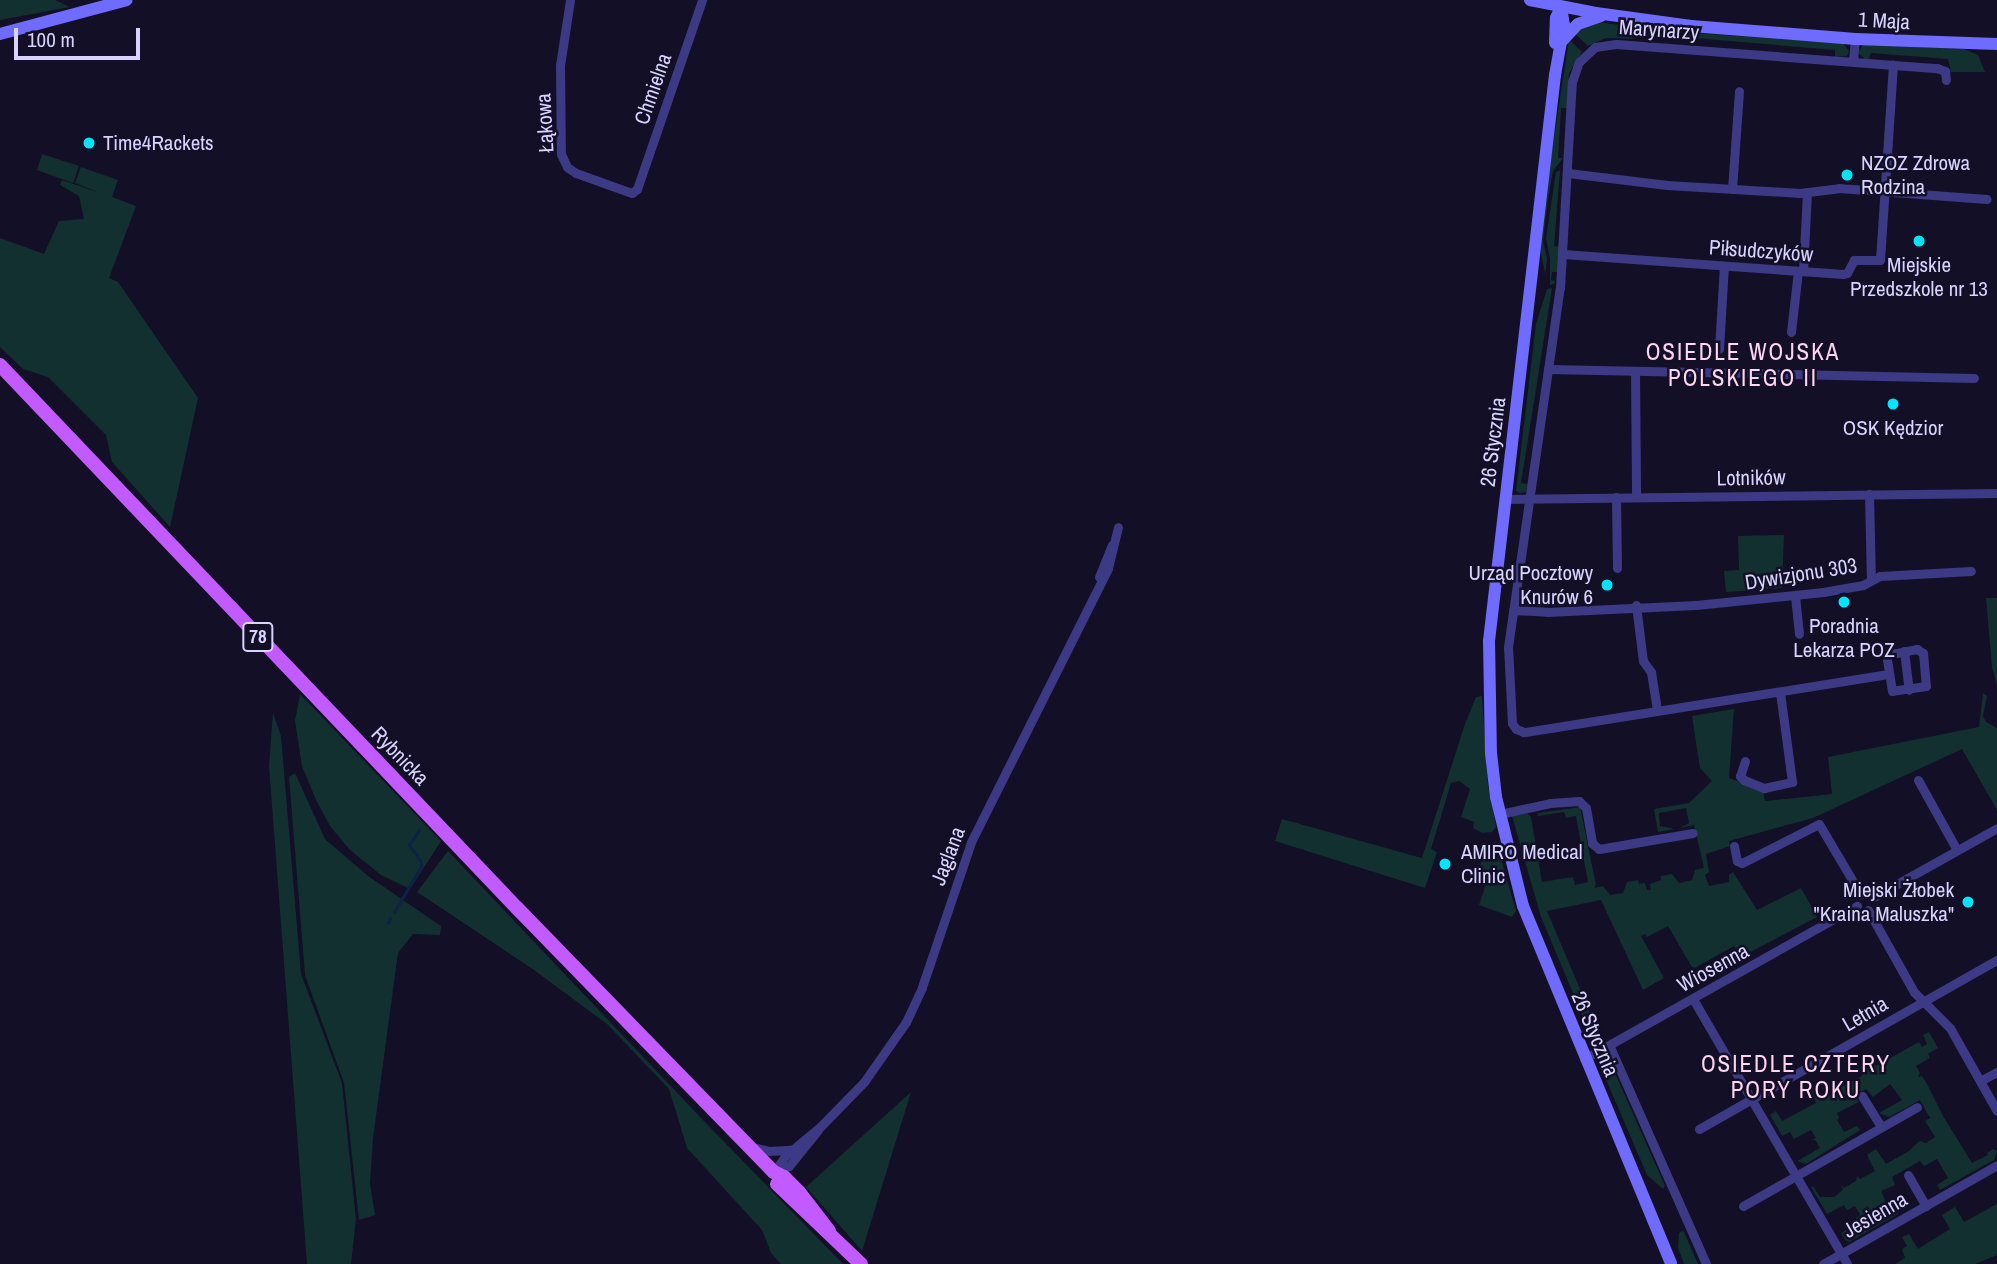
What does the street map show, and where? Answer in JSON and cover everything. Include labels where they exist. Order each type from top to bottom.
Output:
[{"type":"main road","name":"Rybnicka","points":[[0,365],[747,1145],[799,1192],[829,1231],[860,1264]]},
{"type":"main road","name":"Rybnicka","points":[[774,1172],[777,1183],[829,1231]]},
{"type":"street","points":[[0,34],[127,0]]},
{"type":"street","name":"Łąkowa","points":[[570,0],[560,65],[561,154],[567,167],[576,173],[630,193],[637,189]]},
{"type":"street","name":"Chmielna","points":[[637,189],[702,0]]},
{"type":"street","points":[[1524,0],[1547,10],[1555,26]]},
{"type":"street","name":"1 Maja","points":[[1530,0],[1683,25],[1855,39],[1997,44]]},
{"type":"street","name":"26 Stycznia","points":[[1555,75],[1555,26],[1561,6]]},
{"type":"street","name":"26 Stycznia","points":[[1561,6],[1564,14],[1562,41],[1555,75],[1487,672],[1491,753],[1500,814],[1523,906],[1671,1264]]},
{"type":"street","points":[[1562,41],[1574,26],[1587,19],[1615,16]]},
{"type":"street","points":[[0,28],[19,29]]},
{"type":"street","points":[[1853,61],[1855,39]]},
{"type":"street","name":"Marynarzy","points":[[1657,711],[1518,730],[1511,717],[1507,672],[1513,610],[1563,254],[1573,77],[1582,58],[1600,45],[1940,68],[1946,72],[1946,79]]},
{"type":"street","name":"Piłsudczyków","points":[[1563,254],[1846,274],[1854,260],[1880,260],[1894,64]]},
{"type":"street","points":[[1732,189],[1739,91]]},
{"type":"street","points":[[1569,173],[1598,175],[1626,182],[1732,189],[1807,192],[1832,188],[1987,199]]},
{"type":"street","points":[[1791,332],[1807,192]]},
{"type":"street","points":[[1719,349],[1724,266]]},
{"type":"street","points":[[1548,369],[1974,378]]},
{"type":"street","points":[[1635,371],[1636,496]]},
{"type":"street","name":"Lotników","points":[[1506,499],[1997,493]]},
{"type":"street","points":[[1869,494],[1871,580]]},
{"type":"street","points":[[1616,496],[1617,568]]},
{"type":"street","name":"Jaglana","points":[[821,1126],[777,1164],[774,1172],[784,1171],[796,1159],[821,1126],[877,1066],[911,1013],[971,842],[1097,589],[1104,559],[1118,527]]},
{"type":"street","name":"Dywizjonu 303","points":[[1513,610],[1547,612],[1636,605],[1683,606],[1795,596],[1863,585],[1880,576],[1971,571]]},
{"type":"street","points":[[1795,596],[1799,634]]},
{"type":"street","points":[[1636,605],[1643,661],[1651,672],[1657,711],[1888,674]]},
{"type":"street","points":[[1921,650],[1926,686],[1892,691],[1886,655],[1903,651],[1921,650]]},
{"type":"street","points":[[1903,651],[1909,690]]},
{"type":"street","points":[[1745,761],[1740,776],[1744,780],[1764,788],[1792,782],[1780,692]]},
{"type":"street","points":[[1918,780],[1957,850]]},
{"type":"street","points":[[1500,814],[1550,803],[1579,801],[1586,808],[1592,843],[1599,849],[1693,832]]},
{"type":"street","points":[[1734,846],[1738,862],[1742,863],[1819,824],[1861,895],[1872,898],[1997,828]]},
{"type":"street","points":[[1861,895],[1857,906],[1868,910],[1913,990],[1950,1028],[1997,1111]]},
{"type":"street","points":[[1868,910],[1872,906],[1872,898]]},
{"type":"street","name":"Wiosenna","points":[[1584,1059],[1610,1047],[1857,906]]},
{"type":"street","name":"Letnia","points":[[1699,1129],[1997,960]]},
{"type":"street","points":[[1693,999],[1847,1264]]},
{"type":"street","name":"26 Stycznia","points":[[1610,1047],[1706,1264]]},
{"type":"street","points":[[1980,1082],[1997,1072]]},
{"type":"street","points":[[1863,1096],[1881,1128]]},
{"type":"street","points":[[1743,1206],[1917,1107]]},
{"type":"street","points":[[747,1145],[769,1151],[792,1150]]},
{"type":"street","points":[[796,1159],[793,1173],[799,1192]]},
{"type":"street","name":"Jesienna","points":[[1823,1264],[1997,1165]]},
{"type":"street","name":"Jesienna","points":[[1908,1175],[1926,1206]]},
{"type":"green space","points":[[0,0],[55,0],[70,7],[0,20]]},
{"type":"green space","points":[[1599,22],[1661,31],[1843,43],[1849,51],[1847,56],[1835,57],[1835,50],[1634,33],[1633,39],[1606,38],[1588,46],[1574,33]]},
{"type":"green space","points":[[1569,39],[1582,52],[1569,73],[1567,108],[1561,108],[1558,158],[1563,158],[1553,171],[1548,198],[1543,241],[1547,259],[1545,274],[1540,248],[1545,197]]},
{"type":"green space","points":[[1863,45],[1964,49],[1978,55],[1985,72],[1951,72],[1948,59],[1871,53],[1869,59],[1865,59],[1858,53]]},
{"type":"green space","points":[[42,154],[79,166],[73,183],[37,170]]},
{"type":"green space","points":[[81,167],[118,180],[112,197],[136,206],[109,278],[118,282],[198,398],[170,527],[112,462],[106,435],[48,377],[23,369],[0,347],[0,238],[44,254],[59,221],[84,219],[79,196],[60,185],[62,180],[100,193],[75,183]]},
{"type":"green space","points":[[1560,170],[1554,246],[1560,247],[1558,272],[1552,272],[1551,280],[1555,281],[1550,285],[1550,259],[1546,238],[1556,172]]},
{"type":"green space","points":[[1552,288],[1521,483],[1528,484],[1526,492],[1519,493],[1516,491],[1536,324],[1547,289]]},
{"type":"green space","points":[[1784,535],[1782,588],[1726,592],[1724,571],[1739,570],[1738,536]]},
{"type":"green space","points":[[1986,598],[1997,598],[1997,685],[1992,667]]},
{"type":"green space","points":[[1983,693],[1987,696],[1983,716],[1986,722],[1997,728],[1997,810],[1962,749],[1813,818],[1729,841],[1730,846],[1706,854],[1709,872],[1705,875],[1709,886],[1729,882],[1729,875],[1733,872],[1757,910],[1801,888],[1817,917],[1741,957],[1734,946],[1693,969],[1668,926],[1647,937],[1645,934],[1641,936],[1664,978],[1643,990],[1601,900],[1547,911],[1599,1034],[1591,1036],[1541,917],[1512,816],[1527,813],[1531,817],[1542,882],[1573,877],[1575,885],[1588,882],[1576,816],[1566,818],[1564,812],[1538,816],[1538,813],[1580,807],[1596,885],[1594,888],[1603,886],[1610,895],[1623,893],[1627,882],[1638,880],[1639,884],[1645,883],[1647,890],[1651,890],[1650,884],[1661,880],[1661,876],[1672,874],[1679,883],[1692,880],[1695,870],[1704,868],[1694,825],[1680,828],[1689,823],[1686,808],[1659,813],[1660,826],[1675,829],[1658,832],[1654,809],[1689,803],[1712,781],[1700,768],[1692,716],[1734,709],[1729,778],[1763,790],[1765,801],[1832,794],[1828,757],[1979,727]]},
{"type":"green space","points":[[300,694],[441,841],[410,889],[381,875],[350,850],[330,826],[302,766],[295,721]]},
{"type":"green space","points":[[1482,696],[1488,786],[1496,827],[1492,832],[1482,833],[1473,828],[1474,822],[1461,817],[1470,789],[1459,781],[1451,783],[1431,849],[1437,852],[1425,888],[1275,841],[1282,819],[1422,858],[1465,724],[1476,697]]},
{"type":"green space","points":[[273,713],[281,736],[301,974],[342,1083],[356,1219],[351,1264],[307,1264],[269,766]]},
{"type":"green space","points":[[295,773],[325,839],[368,876],[441,926],[440,935],[413,934],[398,953],[373,1138],[370,1184],[375,1215],[359,1220],[344,1083],[305,975],[289,777]]},
{"type":"green space","points":[[1496,842],[1516,911],[1512,917],[1479,905],[1487,881],[1477,877],[1483,856],[1483,852],[1478,850],[1483,844]]},
{"type":"green space","points":[[448,851],[843,1264],[781,1264],[771,1253],[762,1230],[687,1148],[669,1089],[607,1024],[534,970],[417,892]]},
{"type":"green space","points":[[1929,1032],[1938,1048],[1928,1054],[1930,1058],[1916,1066],[1920,1073],[1918,1077],[1922,1076],[1972,1163],[1988,1155],[1993,1149],[1997,1151],[1994,1160],[1940,1190],[1937,1185],[1948,1178],[1937,1159],[1924,1166],[1920,1161],[1892,1177],[1895,1185],[1881,1191],[1889,1210],[1896,1209],[1898,1214],[1849,1242],[1841,1233],[1846,1230],[1849,1234],[1860,1227],[1856,1218],[1860,1215],[1855,1206],[1847,1210],[1844,1205],[1827,1214],[1811,1187],[1813,1186],[1820,1197],[1834,1197],[1843,1190],[1841,1185],[1844,1188],[1856,1181],[1857,1176],[1860,1179],[1875,1171],[1867,1155],[1876,1149],[1886,1164],[1909,1151],[1919,1141],[1926,1143],[1935,1137],[1925,1121],[1930,1118],[1920,1100],[1889,1117],[1879,1113],[1902,1100],[1890,1084],[1873,1097],[1866,1089],[1855,1095],[1859,1102],[1837,1113],[1837,1120],[1844,1132],[1857,1126],[1860,1130],[1806,1164],[1797,1161],[1820,1148],[1815,1140],[1812,1140],[1816,1138],[1811,1130],[1794,1139],[1790,1132],[1782,1136],[1770,1115],[1776,1111],[1782,1121],[1816,1103],[1810,1091],[1817,1088],[1822,1096],[1825,1094],[1823,1087],[1828,1094],[1862,1076],[1858,1067],[1865,1063],[1860,1055],[1867,1052],[1876,1066],[1919,1042],[1922,1047],[1927,1044],[1923,1035]]},
{"type":"green space","points":[[1606,1058],[1665,1186],[1663,1189],[1647,1175],[1599,1063]]},
{"type":"green space","points":[[911,1092],[862,1251],[806,1187]]},
{"type":"green space","points":[[1997,1204],[1997,1255],[1975,1264],[1895,1264],[1905,1258],[1902,1249],[1907,1246],[1902,1237],[1909,1234],[1918,1249],[1950,1229],[1942,1215],[1955,1207],[1964,1222]]},
{"type":"green space","points":[[1683,1231],[1698,1264],[1684,1264],[1678,1248],[1679,1233]]},
{"type":"waterway","points":[[394,912],[421,867],[421,862],[409,845],[419,830]]},
{"type":"waterway","points":[[388,923],[390,918]]},
{"type":"place","name":"Time4Rackets","points":[[89,143]]},
{"type":"place","name":"NZOZ Zdrowa Rodzina","points":[[1847,175]]},
{"type":"place","name":"Miejskie Przedszkole nr 13","points":[[1919,241]]},
{"type":"place","name":"OSK Kędzior","points":[[1893,404]]},
{"type":"place","name":"Urząd Pocztowy Knurów 6","points":[[1607,585]]},
{"type":"place","name":"Poradnia Lekarza POZ","points":[[1844,602]]},
{"type":"place","name":"AMIRO Medical Clinic","points":[[1445,864]]},
{"type":"place","name":"Miejski Żłobek \"Kraina Maluszka\"","points":[[1968,902]]},
{"type":"district","name":"OSIEDLE WOJSKA POLSKIEGO II","points":[[1743,365]]},
{"type":"district","name":"OSIEDLE CZTERY PORY ROKU","points":[[1796,1077]]}]
